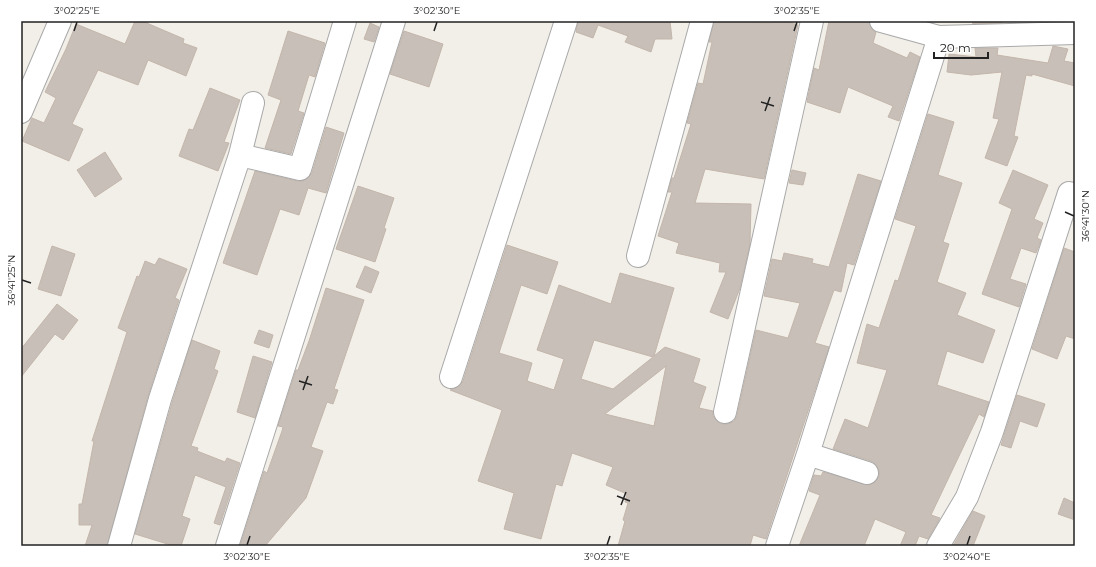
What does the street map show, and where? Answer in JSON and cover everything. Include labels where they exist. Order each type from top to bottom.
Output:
[{"type":"street","points":[[21,112],[60,21]]},
{"type":"street","points":[[240,155],[300,169],[345,21]]},
{"type":"street","points":[[227,546],[394,21]]},
{"type":"street","points":[[451,377],[566,21]]},
{"type":"street","points":[[638,256],[702,21]]},
{"type":"street","points":[[725,412],[812,21]]},
{"type":"street","points":[[880,21],[939,38],[1075,33]]},
{"type":"street","points":[[777,546],[808,454],[939,38]]},
{"type":"street","points":[[119,546],[160,399],[240,155],[253,103]]},
{"type":"street","points":[[938,546],[967,497],[992,432],[1069,193],[1075,196]]},
{"type":"street","points":[[808,454],[867,473]]},
{"type":"building","points":[[135,21],[142,21],[184,39],[183,43],[197,48],[186,76],[148,60],[138,85],[98,70],[72,124],[83,129],[69,161],[22,141],[32,118],[44,123],[56,98],[45,92],[66,49],[76,24],[125,44]]},
{"type":"building","points":[[578,21],[670,21],[672,39],[655,39],[651,52],[625,42],[628,36],[598,25],[593,38],[576,32]]},
{"type":"building","points":[[714,21],[770,23],[771,21],[785,21],[798,25],[764,179],[705,169],[695,203],[751,204],[750,244],[740,288],[728,319],[710,312],[726,272],[719,272],[720,263],[676,253],[679,243],[658,236],[672,192],[668,192],[672,178],[674,178],[691,124],[687,123],[698,83],[703,84],[712,42],[709,42]]},
{"type":"building","points":[[829,21],[869,21],[872,29],[876,32],[873,43],[907,58],[910,52],[920,57],[899,121],[888,117],[893,106],[848,87],[840,113],[807,102],[814,68],[819,70]]},
{"type":"building","points":[[972,21],[1003,21],[1002,23],[973,24]]},
{"type":"building","points":[[370,23],[379,27],[374,42],[364,39]]},
{"type":"building","points":[[288,31],[325,43],[315,77],[309,75],[298,111],[304,113],[291,154],[265,148],[281,100],[268,95]]},
{"type":"building","points":[[404,31],[443,44],[429,87],[390,74]]},
{"type":"building","points":[[1053,46],[1068,49],[1064,61],[1075,63],[1075,86],[1032,74],[1032,76],[1026,75],[1014,136],[1018,137],[1007,166],[985,158],[999,119],[993,118],[1002,72],[971,75],[947,72],[949,54],[976,57],[975,48],[998,48],[997,55],[1048,63]]},
{"type":"building","points":[[210,88],[240,100],[224,142],[229,143],[218,171],[179,156],[189,129],[193,130]]},
{"type":"building","points":[[928,114],[954,122],[938,175],[962,183],[943,242],[949,244],[937,282],[966,293],[957,315],[995,330],[983,363],[947,351],[937,385],[989,402],[984,417],[979,414],[931,515],[940,518],[928,539],[919,536],[915,546],[900,546],[906,532],[875,519],[864,546],[799,546],[820,495],[809,491],[814,475],[821,476],[823,472],[869,485],[875,482],[879,476],[879,470],[871,461],[833,449],[845,419],[868,428],[887,370],[857,363],[867,324],[879,328],[895,280],[898,281],[916,226],[895,219]]},
{"type":"building","points":[[326,127],[344,133],[326,193],[308,188],[299,215],[280,209],[257,275],[223,263],[255,171],[297,181],[303,181],[308,178],[312,173]]},
{"type":"building","points":[[105,152],[122,179],[95,197],[77,170]]},
{"type":"building","points":[[792,170],[806,173],[803,185],[789,183]]},
{"type":"building","points":[[1013,170],[1048,185],[1034,219],[1043,223],[1037,238],[1041,240],[1036,253],[1021,248],[1010,279],[1026,284],[1019,307],[982,294],[1012,209],[999,203]]},
{"type":"building","points":[[858,174],[881,181],[854,265],[847,263],[841,292],[834,290],[815,343],[829,347],[766,539],[753,535],[750,546],[618,546],[625,521],[623,520],[628,503],[625,502],[627,494],[606,485],[613,467],[572,453],[562,486],[556,484],[541,539],[504,529],[514,493],[478,481],[502,410],[450,390],[459,386],[463,381],[507,245],[558,262],[547,294],[521,285],[499,353],[532,363],[527,381],[554,390],[564,359],[537,350],[559,285],[611,304],[620,273],[674,288],[654,356],[665,347],[700,359],[693,382],[706,387],[699,408],[713,411],[713,416],[717,421],[723,424],[728,424],[734,421],[737,415],[756,330],[788,338],[800,303],[764,296],[772,259],[782,261],[784,253],[813,259],[812,263],[829,267]],"holes":[[[594,340],[653,357],[613,389],[581,379]],[[666,366],[654,426],[605,414]]]},
{"type":"building","points":[[358,186],[394,198],[375,262],[336,249]]},
{"type":"building","points":[[52,246],[75,254],[61,296],[38,289]]},
{"type":"building","points":[[1064,248],[1075,252],[1075,339],[1066,336],[1057,359],[1032,349]]},
{"type":"building","points":[[159,258],[187,269],[175,298],[179,300],[148,396],[107,546],[85,546],[92,525],[79,525],[79,504],[82,504],[94,441],[92,441],[127,332],[118,328],[137,276],[139,277],[145,261],[155,265]]},
{"type":"building","points":[[365,266],[379,272],[371,293],[356,287]]},
{"type":"building","points":[[326,288],[364,300],[334,389],[338,390],[333,404],[327,402],[311,447],[323,451],[306,498],[265,546],[240,546],[264,471],[267,473],[282,431],[283,427],[278,426],[296,370],[298,370],[309,341]]},
{"type":"building","points":[[57,304],[78,320],[63,340],[55,334],[21,377],[21,349]]},
{"type":"building","points":[[259,330],[273,335],[269,348],[254,343]]},
{"type":"building","points":[[192,340],[220,351],[214,369],[218,371],[191,446],[198,448],[197,451],[225,462],[227,458],[240,463],[220,525],[214,523],[226,487],[195,475],[182,516],[190,519],[181,546],[174,546],[135,534],[172,403]]},
{"type":"building","points":[[253,356],[272,362],[255,418],[237,412]]},
{"type":"building","points":[[1017,395],[1045,404],[1037,427],[1020,421],[1011,448],[1001,445]]},
{"type":"building","points":[[1064,498],[1075,503],[1075,520],[1058,514]]},
{"type":"building","points":[[973,511],[985,516],[973,546],[953,546]]}]
